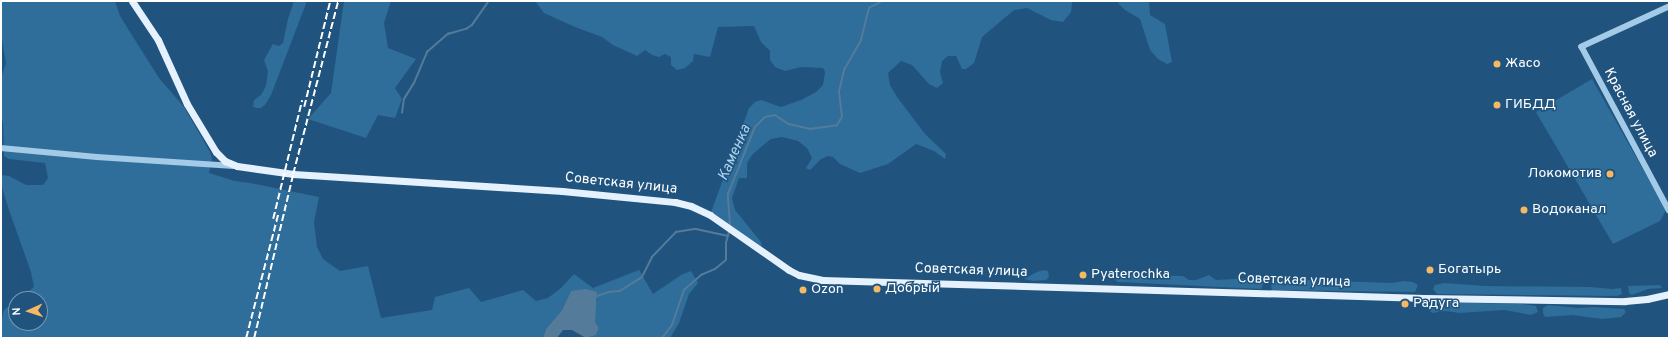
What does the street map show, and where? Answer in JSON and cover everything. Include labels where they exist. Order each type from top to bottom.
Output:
[{"type":"main road","points":[[132,1],[158,40],[187,104],[216,152],[225,161],[237,166]]},
{"type":"main road","name":"Советская улица","points":[[237,166],[293,174],[540,189],[660,199],[691,206],[736,231],[789,270],[799,275],[822,280],[1424,298],[1625,300],[1647,299],[1669,294]]},
{"type":"street","name":"Красная улица","points":[[1669,7],[1582,47],[1669,210]]},
{"type":"street","points":[[1,148],[97,157],[237,166]]},
{"type":"shaded area","points":[[1,1],[115,1],[120,16],[135,40],[159,78],[184,107],[210,152],[212,159],[209,173],[235,181],[319,197],[314,222],[317,247],[323,259],[340,271],[368,266],[381,318],[432,310],[435,297],[469,288],[481,302],[523,290],[536,301],[548,298],[561,288],[574,274],[593,288],[639,270],[653,294],[681,275],[691,271],[698,283],[689,294],[679,323],[670,338],[587,338],[596,335],[599,328],[595,322],[595,304],[598,299],[571,291],[562,310],[546,329],[543,338],[2,338],[1,321],[4,310],[8,307],[8,331],[48,331],[48,291],[29,291],[34,287],[31,272],[9,210],[1,184],[1,175],[9,176],[26,185],[43,185],[48,178],[45,163],[9,159],[4,156],[3,123],[1,117],[1,78],[6,63],[1,34]]},
{"type":"shaded area","points":[[294,1],[307,1],[271,95],[265,105],[261,108],[256,108],[253,106],[254,100],[261,95],[266,86],[268,71],[264,60],[273,44],[279,46],[283,43],[288,19]]},
{"type":"shaded area","points":[[344,1],[391,1],[384,23],[388,48],[416,59],[395,88],[402,99],[395,118],[378,115],[366,138],[308,119],[331,93]]},
{"type":"shaded area","points":[[535,1],[1074,1],[1072,3],[1071,12],[1063,22],[1051,20],[1027,8],[1014,10],[982,37],[974,63],[966,69],[962,69],[956,56],[948,56],[942,61],[940,72],[943,83],[937,88],[929,84],[912,65],[901,61],[888,73],[890,85],[897,97],[925,134],[946,154],[945,159],[934,151],[916,144],[888,164],[860,173],[840,164],[833,157],[828,156],[821,159],[810,170],[806,168],[812,158],[807,148],[798,141],[782,137],[771,139],[762,146],[752,155],[747,163],[747,178],[739,178],[732,198],[735,210],[761,242],[763,252],[710,215],[749,108],[755,102],[761,100],[781,107],[801,100],[816,92],[823,85],[825,72],[823,68],[801,67],[785,71],[775,67],[770,60],[770,51],[761,42],[754,26],[718,27],[710,57],[694,54],[693,61],[685,68],[677,70],[671,65],[671,57],[665,54],[659,57],[652,55],[645,50],[637,56],[613,45],[602,37],[544,13]]},
{"type":"shaded area","points":[[1120,1],[1149,1],[1150,15],[1165,24],[1172,62],[1167,64],[1158,59],[1150,50],[1140,19],[1125,10],[1118,3]]},
{"type":"shaded area","name":"Локомотив","points":[[1592,79],[1666,210],[1660,221],[1613,244],[1536,112]]},
{"type":"shaded area","points":[[1043,270],[1048,271],[1049,277],[1046,280],[1033,281],[1024,279],[1035,273]]},
{"type":"shaded area","points":[[1115,272],[1144,275],[1183,276],[1189,280],[1196,280],[1209,275],[1216,280],[1251,278],[1262,279],[1263,285],[1261,289],[1118,282],[1112,278]]},
{"type":"shaded area","points":[[1274,279],[1392,283],[1403,281],[1413,282],[1418,285],[1415,292],[1272,290],[1271,285]]},
{"type":"shaded area","points":[[1444,283],[1485,286],[1621,288],[1622,294],[1617,296],[1437,294],[1433,289],[1435,285]]},
{"type":"shaded area","points":[[1660,285],[1662,288],[1648,289],[1632,295],[1629,293],[1628,286]]},
{"type":"shaded area","points":[[586,289],[597,292],[595,322],[599,328],[596,335],[586,338],[572,330],[563,330],[557,338],[543,338],[546,329],[562,310],[571,291]]},
{"type":"shaded area","points":[[1434,302],[1523,304],[1536,306],[1538,312],[1531,315],[1504,310],[1460,313],[1445,311],[1432,313],[1429,310],[1428,304]]},
{"type":"shaded area","points":[[1548,305],[1578,308],[1593,307],[1624,309],[1626,312],[1621,317],[1602,319],[1572,315],[1545,317],[1543,308]]},
{"type":"waterway","points":[[402,113],[404,99],[414,83],[427,52],[448,34],[466,29],[472,25],[489,1]]},
{"type":"waterway","name":"Каменка","points":[[730,226],[728,194],[755,127],[765,117],[775,115],[789,124],[810,129],[837,125],[842,117],[839,92],[844,70],[861,40],[869,8],[883,1]]},
{"type":"waterway","points":[[597,296],[609,292],[620,291],[642,277],[652,257],[676,232],[696,229],[728,236]]},
{"type":"waterway","name":"Каменка","points":[[662,338],[672,325],[684,290],[701,275],[715,269],[726,260],[726,243],[729,232]]},
{"type":"railway","points":[[304,107],[330,1]]},
{"type":"railway","points":[[254,338],[293,174],[338,1]]},
{"type":"railway","points":[[273,219],[302,100]]},
{"type":"railway","points":[[246,338],[278,214]]},
{"type":"place","name":"Жасо","points":[[1497,64]]},
{"type":"place","name":"ГИБДД","points":[[1497,105]]},
{"type":"place","name":"Локомотив","points":[[1610,174]]},
{"type":"place","name":"Водоканал","points":[[1524,210]]},
{"type":"place","name":"Богатырь","points":[[1430,270]]},
{"type":"place","name":"Pyaterochka","points":[[1083,275]]},
{"type":"place","name":"Добрый","points":[[877,289]]},
{"type":"place","name":"Ozon","points":[[803,290]]},
{"type":"place","name":"Радуга","points":[[1405,304]]}]
